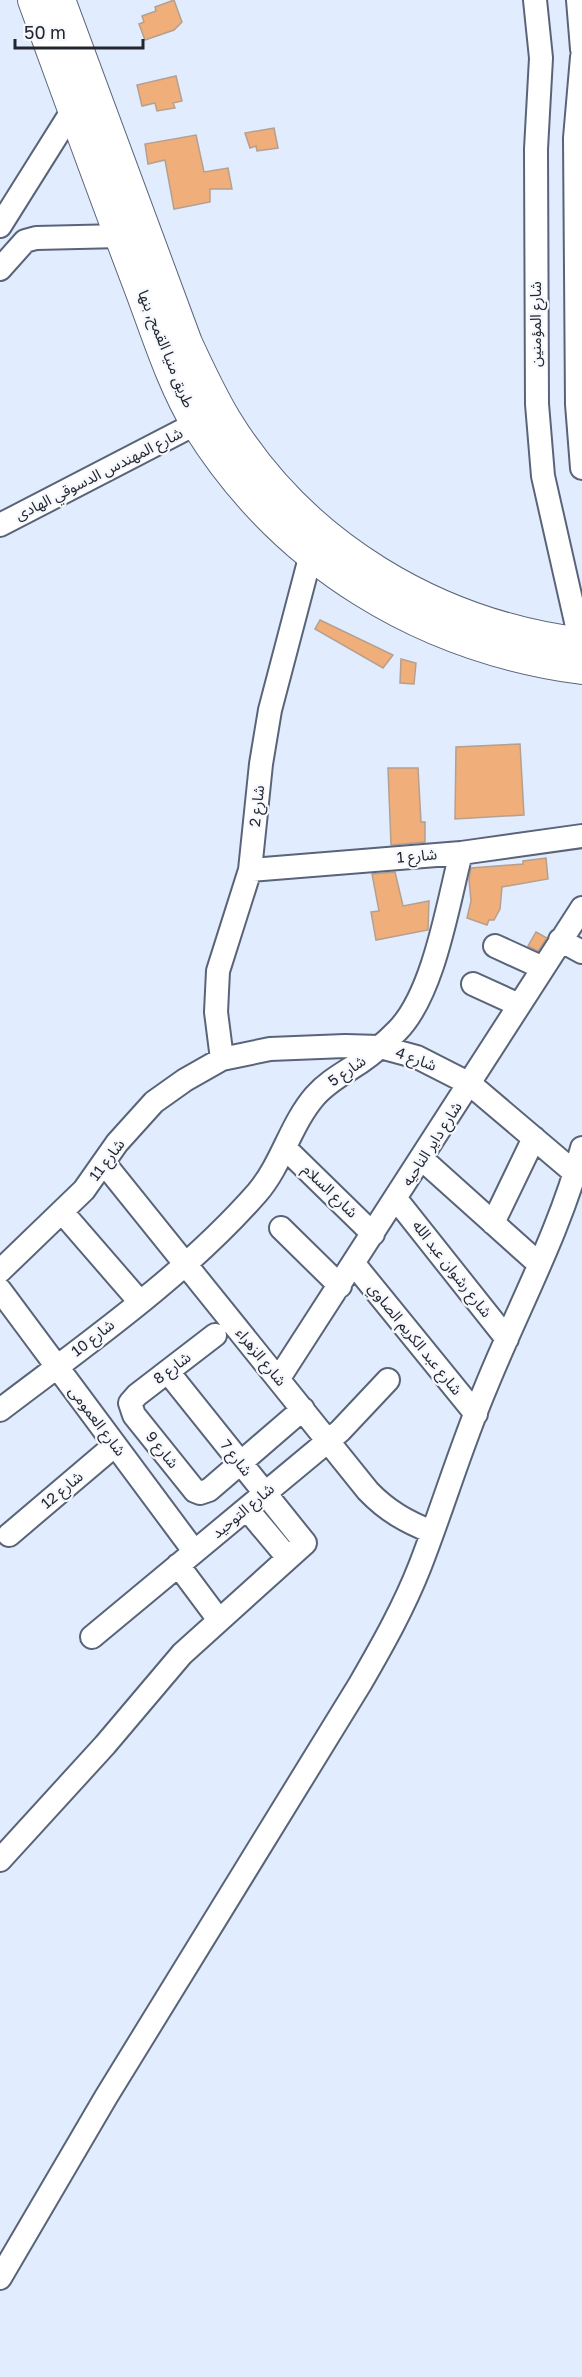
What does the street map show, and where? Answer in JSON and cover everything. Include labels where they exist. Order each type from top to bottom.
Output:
[{"type":"highway","name":"طريق منيا القمح, بنها","points":[[34,0],[204,383],[231,430],[278,490],[308,521],[342,549],[415,595],[455,613],[496,627],[582,652]]},
{"type":"highway","name":"طريق منيا القمح, بنها","points":[[59,0],[88,123],[121,236],[173,371],[197,423],[217,453],[261,506],[311,554],[345,580],[381,603],[438,631],[498,652],[539,661],[582,652]]},
{"type":"street","name":"شارع المؤمنين","points":[[535,0],[541,58],[536,160],[537,404],[543,476],[582,652]]},
{"type":"street","points":[[578,0],[582,50]]},
{"type":"street","points":[[582,57],[575,138],[577,404],[582,468]]},
{"type":"street","points":[[0,226],[88,123]]},
{"type":"street","points":[[0,269],[8,245],[36,238],[121,236]]},
{"type":"street","name":"شارع المهندس الدسوقي الهادى","points":[[0,525],[197,423]]},
{"type":"street","name":"شارع 2","points":[[222,1059],[216,1012],[218,971],[250,870],[261,764],[270,710],[311,554]]},
{"type":"street","name":"شارع 1","points":[[250,870],[460,853],[582,836]]},
{"type":"street","name":"شارع 5","points":[[185,1263],[259,1191],[286,1149],[301,1116],[315,1095],[332,1080],[380,1047],[399,1029],[417,1002],[433,961],[460,853]]},
{"type":"street","name":"شارع داير الناحيه","points":[[279,1378],[582,908]]},
{"type":"street","points":[[560,940],[582,952]]},
{"type":"street","points":[[495,946],[543,968]]},
{"type":"street","points":[[473,984],[519,1005]]},
{"type":"street","name":"شارع 4","points":[[222,1059],[270,1048],[380,1047],[417,1057],[470,1084],[575,1173]]},
{"type":"street","name":"شارع 11","points":[[0,1271],[84,1190],[117,1143],[154,1102],[185,1080],[222,1059]]},
{"type":"street","points":[[494,1223],[534,1138]]},
{"type":"street","points":[[0,2278],[112,2087],[377,1655],[405,1600],[476,1414],[575,1173],[582,1148]]},
{"type":"street","name":"شارع السلام","points":[[286,1149],[373,1234]]},
{"type":"street","points":[[422,1159],[539,1264]]},
{"type":"street","name":"شارع الزهراء","points":[[104,1163],[384,1507],[407,1522],[432,1532]]},
{"type":"street","name":"شارع رشوان عبد الله","points":[[396,1199],[507,1339]]},
{"type":"street","points":[[62,1212],[140,1302]]},
{"type":"street","points":[[281,1228],[340,1286]]},
{"type":"street","name":"شارع 10","points":[[0,1410],[140,1302],[185,1263]]},
{"type":"street","name":"شارع عبد الكريم الصاوي","points":[[354,1264],[476,1414]]},
{"type":"street","name":"شارع العمومى","points":[[0,1290],[115,1445],[186,1558],[219,1620]]},
{"type":"street","name":"شارع 8","points":[[130,1403],[136,1395],[215,1335]]},
{"type":"street","name":"شارع 7","points":[[168,1372],[305,1543],[288,1558]]},
{"type":"street","name":"شارع التوحيد","points":[[92,1637],[340,1431],[388,1380]]},
{"type":"street","name":"شارع 9","points":[[130,1403],[134,1415],[191,1487],[200,1493],[209,1490],[241,1464]]},
{"type":"street","points":[[241,1464],[303,1409]]},
{"type":"street","name":"شارع 12","points":[[9,1535],[115,1445]]},
{"type":"street","points":[[0,1860],[105,1745],[182,1654],[288,1558],[247,1509]]},
{"type":"building","points":[[174,0],[182,22],[174,30],[145,40],[139,24],[144,22],[142,16],[156,11],[155,7]]},
{"type":"building","points":[[176,76],[182,101],[173,103],[175,108],[157,111],[155,103],[142,106],[137,85]]},
{"type":"building","points":[[274,128],[278,148],[257,151],[256,146],[250,148],[245,133]]},
{"type":"building","points":[[196,135],[204,172],[228,168],[232,189],[210,189],[210,202],[174,209],[165,160],[148,164],[145,144]]},
{"type":"building","points":[[320,620],[393,655],[383,668],[315,629]]},
{"type":"building","points":[[401,659],[416,663],[414,684],[400,683]]},
{"type":"building","points":[[520,744],[524,815],[455,819],[456,747]]},
{"type":"building","points":[[388,768],[418,768],[421,822],[425,822],[425,842],[391,845]]},
{"type":"building","points":[[546,858],[548,879],[502,887],[500,909],[494,920],[489,920],[487,925],[467,918],[471,901],[469,879],[471,868],[523,864],[523,861]]},
{"type":"building","points":[[395,872],[403,906],[429,901],[428,930],[376,940],[371,912],[379,911],[372,874]]},
{"type":"building","points":[[536,932],[547,938],[538,951],[528,946]]}]
